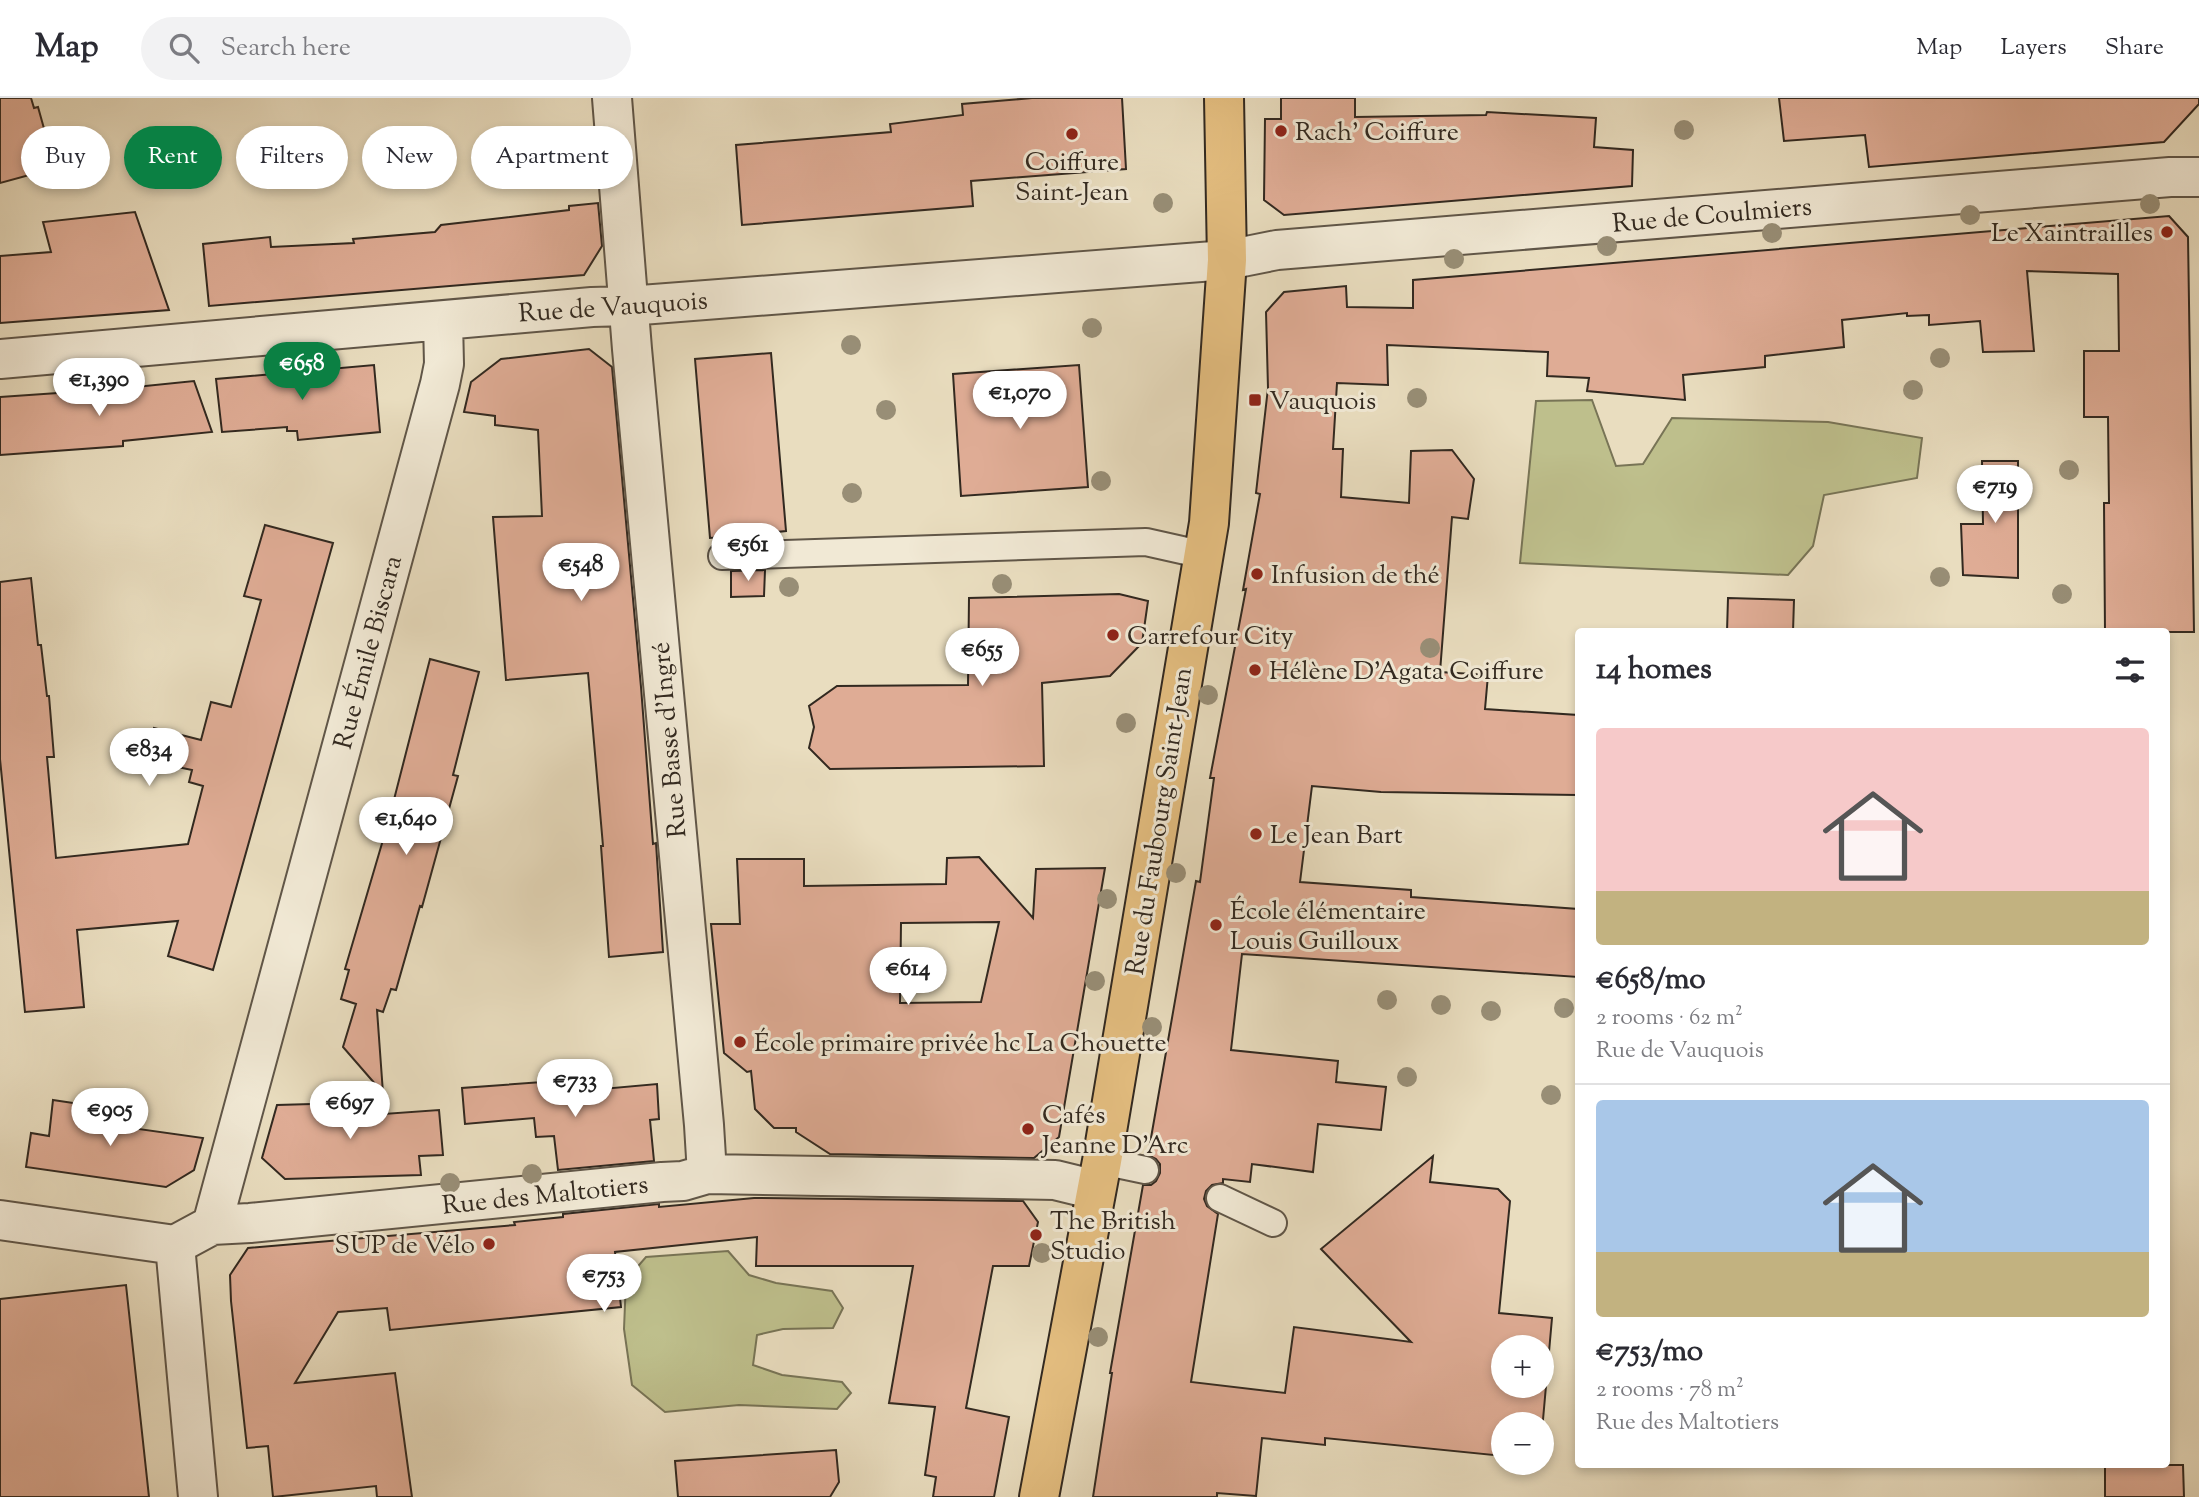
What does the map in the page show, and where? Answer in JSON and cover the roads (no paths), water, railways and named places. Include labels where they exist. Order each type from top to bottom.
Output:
[{"type":"main road","name":"Rue du Faubourg Saint-Jean","points":[[1039,1497],[1099,1175],[1210,510],[1227,260],[1224,98]]},
{"type":"street","name":"Rue Basse d'Ingré","points":[[612,98],[628,306],[704,1125],[706,1174]]},
{"type":"street","name":"Rue de Coulmiers","points":[[1227,260],[1277,250],[2170,177],[2199,177]]},
{"type":"street","name":"Rue de Vauquois","points":[[0,359],[592,307],[1227,260]]},
{"type":"street","name":"Rue Émile Biscara","points":[[212,1225],[440,384],[444,364],[443,321]]},
{"type":"street","name":"Rue des Maltotiers","points":[[175,1245],[212,1225],[683,1181],[706,1174],[1055,1180],[1099,1175]]},
{"type":"street","points":[[0,1220],[175,1245],[198,1497]]},
{"type":"lane","points":[[722,556],[1146,542],[1204,555]]},
{"type":"lane","points":[[1099,1175],[1145,1170]]},
{"type":"lane","points":[[1220,1198],[1273,1223]]},
{"type":"place","name":"Rach' Coiffure","points":[[1281,131]]},
{"type":"place","name":"Coiffure Saint-Jean","points":[[1072,134]]},
{"type":"place","name":"Le Xaintrailles","points":[[2167,232]]},
{"type":"place","name":"Vauquois","points":[[1255,400]]},
{"type":"place","name":"Infusion de thé","points":[[1257,574]]},
{"type":"place","name":"Carrefour City","points":[[1113,635]]},
{"type":"place","name":"Hélène D'Agata Coiffure","points":[[1255,670]]},
{"type":"place","name":"Le Jean Bart","points":[[1256,834]]},
{"type":"place","name":"École élémentaire Louis Guilloux","points":[[1216,925]]},
{"type":"place","name":"École primaire privée hc La Chouette","points":[[740,1042]]},
{"type":"place","name":"Cafés Jeanne D'Arc","points":[[1028,1129]]},
{"type":"place","name":"The British Studio","points":[[1036,1235]]},
{"type":"place","name":"SUP de Vélo","points":[[489,1244]]}]
